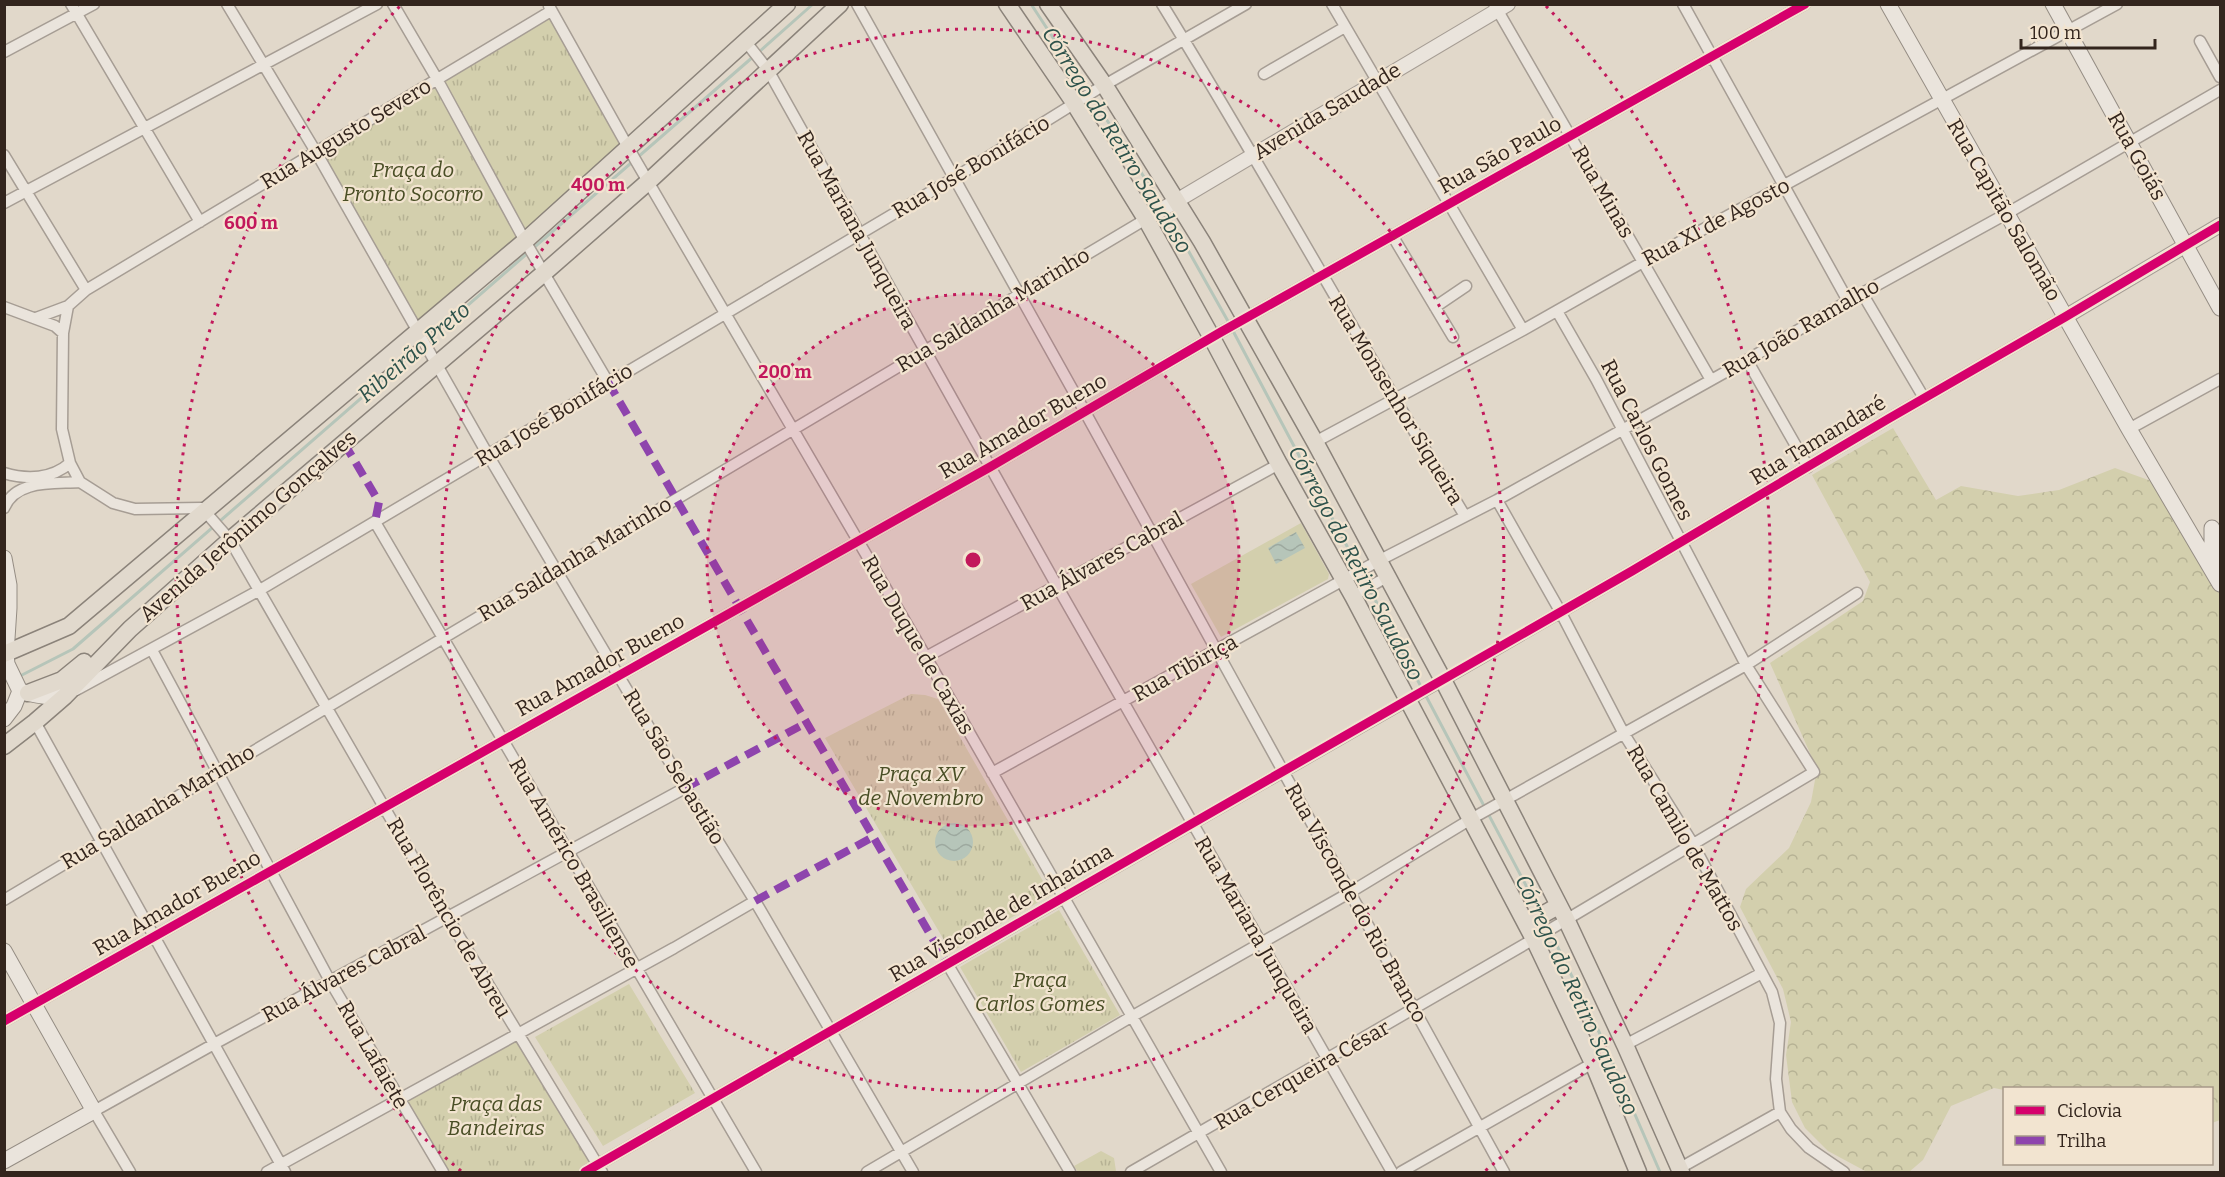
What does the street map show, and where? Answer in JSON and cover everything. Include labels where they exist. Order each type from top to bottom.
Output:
[{"type":"main road","name":"Avenida Jerônimo Gonçalves","points":[[6,657],[69,626],[208,513],[527,245],[748,45],[787,4]]},
{"type":"main road","name":"Avenida Jerônimo Gonçalves","points":[[65,696],[130,629],[227,536],[647,178],[766,67],[840,4]]},
{"type":"main road","points":[[1007,4],[1078,102],[1150,217],[1217,335],[1279,464],[1348,578],[1533,930],[1593,1063],[1638,1173]]},
{"type":"main road","points":[[1047,4],[1174,203],[1316,442],[1383,579],[1501,802],[1625,1045],[1681,1171]]},
{"type":"main road","name":"Rua Capitão Salomão","points":[[1888,4],[2129,429],[2220,584]]},
{"type":"main road","name":"Rua Goiás","points":[[2053,4],[2220,308]]},
{"type":"main road","points":[[2194,538],[2216,526]]},
{"type":"main road","points":[[2216,526],[2212,548],[2220,563]]},
{"type":"main road","points":[[4,558],[9,585],[6,657],[22,691]]},
{"type":"main road","points":[[4,719],[22,691],[62,680],[117,633],[130,629]]},
{"type":"main road","points":[[22,691],[51,698],[65,696]]},
{"type":"main road","name":"Rua José Bonifácio","points":[[4,746],[65,696]]},
{"type":"main road","points":[[1533,930],[1558,915]]},
{"type":"main road","points":[[4,951],[94,1111]]},
{"type":"main road","name":"Rua Álvares Cabral","points":[[4,1161],[94,1111]]},
{"type":"street","points":[[4,52],[74,9],[94,4]]},
{"type":"street","name":"Rua São Sebastião","points":[[226,4],[316,152],[488,455],[685,788],[755,901],[913,1173]]},
{"type":"street","points":[[4,203],[377,4]]},
{"type":"street","points":[[393,4],[437,79],[527,245],[608,382]]},
{"type":"street","name":"Rua Visconde do Rio Branco","points":[[856,4],[1217,650],[1504,1173]]},
{"type":"street","name":"Rua Monsenhor Siqueira","points":[[1162,4],[1254,155],[1394,400],[1465,516]]},
{"type":"street","name":"Rua José Bonifácio","points":[[65,696],[258,591],[954,178],[1101,88],[1246,4]]},
{"type":"street","points":[[1332,4],[1523,330]]},
{"type":"street","points":[[1683,4],[1848,301]]},
{"type":"street","name":"Rua São Paulo","points":[[1217,335],[1805,4]]},
{"type":"street","name":"Rua XI de Agosto","points":[[1316,442],[2117,4]]},
{"type":"street","name":"Avenida Saudade","points":[[1150,217],[1499,7]]},
{"type":"street","name":"Rua Minas","points":[[1499,7],[1711,380]]},
{"type":"street","name":"Rua Augusto Severo","points":[[68,306],[86,290],[437,79],[550,8]]},
{"type":"street","name":"Rua Duque de Caxias","points":[[550,8],[631,152],[926,657],[1221,1173]]},
{"type":"street","points":[[74,9],[200,222]]},
{"type":"street","points":[[1264,74],[1346,27]]},
{"type":"street","points":[[2200,41],[2220,77]]},
{"type":"street","name":"Rua Mariana Junqueira","points":[[748,45],[766,67],[1259,944],[1392,1173]]},
{"type":"street","name":"Rua João Ramalho","points":[[1375,562],[1497,500],[2006,214],[2220,90]]},
{"type":"street","points":[[4,155],[86,290]]},
{"type":"street","name":"Rua Saldanha Marinho","points":[[4,900],[1150,217]]},
{"type":"street","name":"Rua Tamandaré","points":[[1439,683],[2220,225]]},
{"type":"street","points":[[1392,236],[1453,337]]},
{"type":"street","points":[[1435,307],[1466,286]]},
{"type":"street","points":[[1862,293],[1924,398]]},
{"type":"street","points":[[36,318],[68,306]]},
{"type":"street","points":[[68,306],[63,333],[62,429],[70,463],[80,482],[113,503],[135,509],[199,508],[208,513]]},
{"type":"street","points":[[4,307],[55,326],[63,333]]},
{"type":"street","name":"Rua Carlos Gomes","points":[[1557,311],[1746,665],[1814,772],[1693,844]]},
{"type":"street","name":"Rua Amador Bueno","points":[[4,1021],[156,938],[269,871],[990,467],[1217,335]]},
{"type":"street","points":[[1747,360],[1808,467]]},
{"type":"street","points":[[2129,429],[2220,379]]},
{"type":"street","points":[[4,473],[45,477],[60,472],[70,463]]},
{"type":"street","name":"Rua Álvares Cabral","points":[[926,657],[1279,464]]},
{"type":"street","points":[[4,508],[8,499],[20,489],[36,485],[80,482]]},
{"type":"street","name":"Rua Camilo de Mattos","points":[[1497,500],[1560,611],[1624,734],[1693,844],[1772,992],[1780,1023],[1776,1080],[1780,1112],[1791,1129],[1809,1148],[1845,1173]]},
{"type":"street","name":"Rua Florêncio de Abreu","points":[[208,513],[227,536],[448,918],[600,1169]]},
{"type":"street","name":"Rua Américo Brasiliense","points":[[375,522],[756,1173]]},
{"type":"street","name":"Rua Tibiriça","points":[[992,773],[1375,562]]},
{"type":"street","points":[[1356,594],[1383,579]]},
{"type":"street","points":[[867,1173],[1475,817],[1746,665],[1857,593]]},
{"type":"street","name":"Rua Lafaiete","points":[[152,650],[330,981],[443,1173]]},
{"type":"street","name":"Rua Visconde de Inhaúma","points":[[585,1173],[600,1169],[713,1100],[1439,683]]},
{"type":"street","points":[[35,722],[283,1169]]},
{"type":"street","name":"Rua Álvares Cabral","points":[[94,1111],[685,788]]},
{"type":"street","points":[[1558,915],[1693,844]]},
{"type":"street","points":[[267,1173],[283,1169],[399,1099],[755,901]]},
{"type":"street","name":"Rua Cerqueira César","points":[[1131,1173],[1414,1010],[1533,930]]},
{"type":"street","points":[[948,965],[1070,1173]]},
{"type":"street","points":[[1625,1045],[1762,973]]},
{"type":"street","points":[[1401,1173],[1593,1063]]},
{"type":"street","points":[[94,1111],[130,1173]]},
{"type":"street","points":[[1681,1171],[1780,1112]]},
{"type":"green space","points":[[550,18],[623,147],[526,234],[443,82]]},
{"type":"green space","name":"Praça do Pronto Socorro","points":[[437,85],[520,240],[417,324],[322,155]]},
{"type":"green space","points":[[1893,428],[1936,500],[1961,486],[2018,496],[2059,490],[2115,468],[2154,482],[2220,594],[2220,1120],[2213,1123],[2213,1087],[2003,1087],[2003,1090],[1994,1088],[1951,1106],[1923,1160],[1909,1172],[1867,1172],[1828,1151],[1805,1128],[1792,1102],[1786,1055],[1791,1022],[1783,989],[1740,907],[1746,889],[1789,848],[1811,802],[1817,769],[1770,663],[1863,601],[1870,582],[1812,475]]},
{"type":"green space","points":[[1301,523],[1329,574],[1328,579],[1221,637],[1191,584]]},
{"type":"green space","name":"Praça XV de Novembro","points":[[911,694],[938,699],[1051,895],[951,952],[825,738]]},
{"type":"green space","name":"Praça Carlos Gomes","points":[[1059,910],[1120,1015],[1021,1072],[960,967]]},
{"type":"green space","name":"Praça das Bandeiras","points":[[629,984],[695,1093],[603,1146],[535,1037]]},
{"type":"green space","name":"Praça das Bandeiras","points":[[517,1041],[592,1164],[577,1172],[448,1172],[407,1103],[408,1100]]},
{"type":"green space","points":[[1101,1151],[1114,1158],[1116,1171],[1078,1172],[1074,1166]]},
{"type":"water","points":[[1296,532],[1305,548],[1276,564],[1268,548]]},
{"type":"water","points":[[954,823],[967,829],[973,842],[967,855],[954,861],[941,855],[935,842],[941,829]]},
{"type":"waterway","name":"Ribeirão Preto","points":[[759,52],[813,4]]},
{"type":"waterway","name":"Córrego do Retiro Saudoso","points":[[1031,4],[1163,206]]},
{"type":"waterway","name":"Ribeirão Preto","points":[[20,676],[73,649],[754,56]]},
{"type":"waterway","name":"Córrego do Retiro Saudoso","points":[[1166,211],[1229,323]]},
{"type":"waterway","name":"Córrego do Retiro Saudoso","points":[[1232,329],[1358,567]]},
{"type":"waterway","name":"Córrego do Retiro Saudoso","points":[[1361,573],[1539,910]]},
{"type":"waterway","name":"Córrego do Retiro Saudoso","points":[[1545,921],[1600,1034],[1660,1172]]},
{"type":"marked path","points":[[608,382],[948,965]]},
{"type":"marked path","points":[[344,443],[379,502],[375,522]]},
{"type":"marked path","points":[[685,788],[806,723]]},
{"type":"marked path","points":[[755,901],[873,837]]},
{"type":"cycle path","points":[[4,1021],[990,467],[1221,332],[1805,4]]},
{"type":"cycle path","points":[[585,1172],[1632,571],[2220,225]]}]
